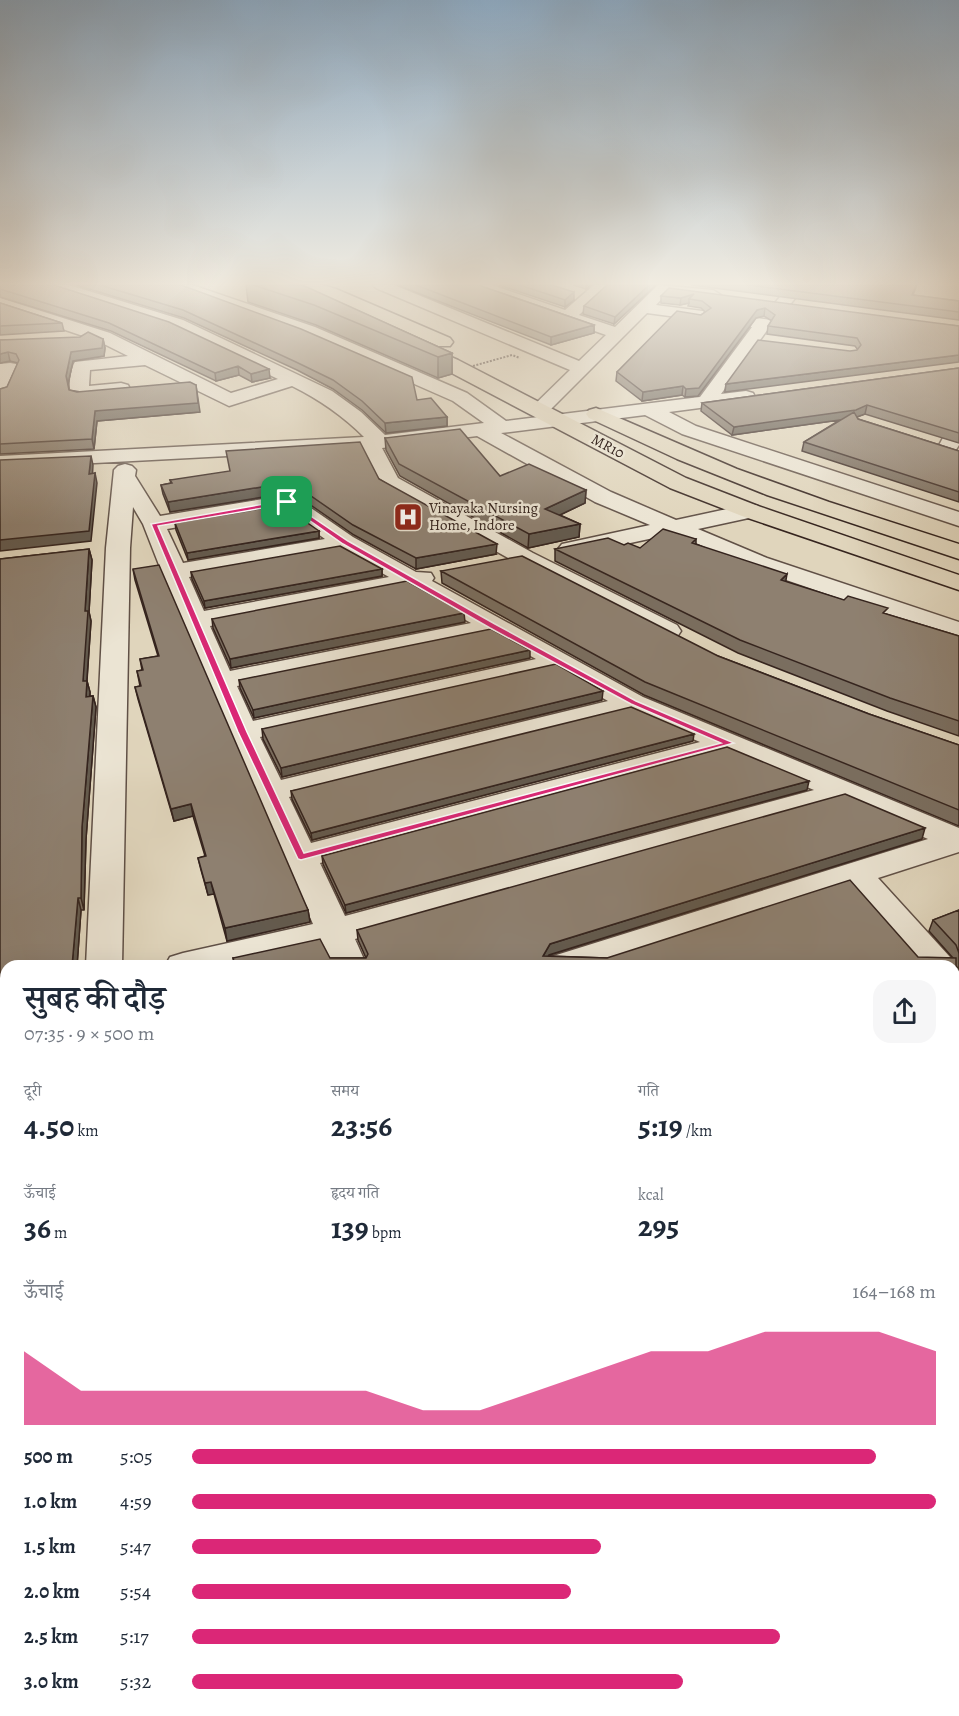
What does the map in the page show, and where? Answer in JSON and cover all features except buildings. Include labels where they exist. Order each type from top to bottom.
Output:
[{"type":"main road","name":"MR10","points":[[454,365],[678,483],[750,511],[959,583]]},
{"type":"main road","points":[[512,365],[517,367]]},
{"type":"main road","name":"MR10","points":[[535,385],[644,439],[708,465],[853,518],[959,552]]},
{"type":"street","points":[[0,391],[10,368],[8,365]]},
{"type":"street","points":[[92,365],[81,366],[79,393],[136,388]]},
{"type":"street","points":[[160,365],[228,400],[293,380]]},
{"type":"street","points":[[263,365],[325,395],[354,416],[375,442],[388,482],[525,558],[686,640]]},
{"type":"street","points":[[387,365],[460,397],[492,428],[603,498],[759,563],[959,632]]},
{"type":"street","points":[[575,365],[582,368]]},
{"type":"street","points":[[539,410],[585,365]]},
{"type":"street","points":[[705,403],[733,365]]},
{"type":"street","points":[[160,386],[194,383]]},
{"type":"street","points":[[0,462],[127,466],[375,442],[763,395]]},
{"type":"street","points":[[648,409],[688,430],[959,519]]},
{"type":"street","points":[[926,442],[953,450],[959,425]]},
{"type":"street","points":[[127,466],[243,732],[346,960]]},
{"type":"street","points":[[104,960],[106,549],[127,466]]},
{"type":"street","points":[[154,524],[287,502],[345,543],[633,703],[959,841]]},
{"type":"street","points":[[491,565],[750,511]]},
{"type":"street","points":[[173,572],[345,543]]},
{"type":"street","points":[[194,621],[446,573]]},
{"type":"street","points":[[221,681],[493,626]]},
{"type":"street","points":[[243,732],[561,662]]},
{"type":"street","points":[[272,792],[633,703]]},
{"type":"street","points":[[301,857],[729,743]]},
{"type":"street","points":[[209,960],[333,932],[844,792]]},
{"type":"street","points":[[582,960],[959,841]]},
{"type":"street","points":[[856,875],[927,960]]},
{"type":"place","name":"Vinayaka Nursing Home, Indore","points":[[408,517]]},
{"type":"route","points":[[287,502],[345,543],[633,703],[729,743],[301,857],[194,621],[154,524],[287,502]]}]
